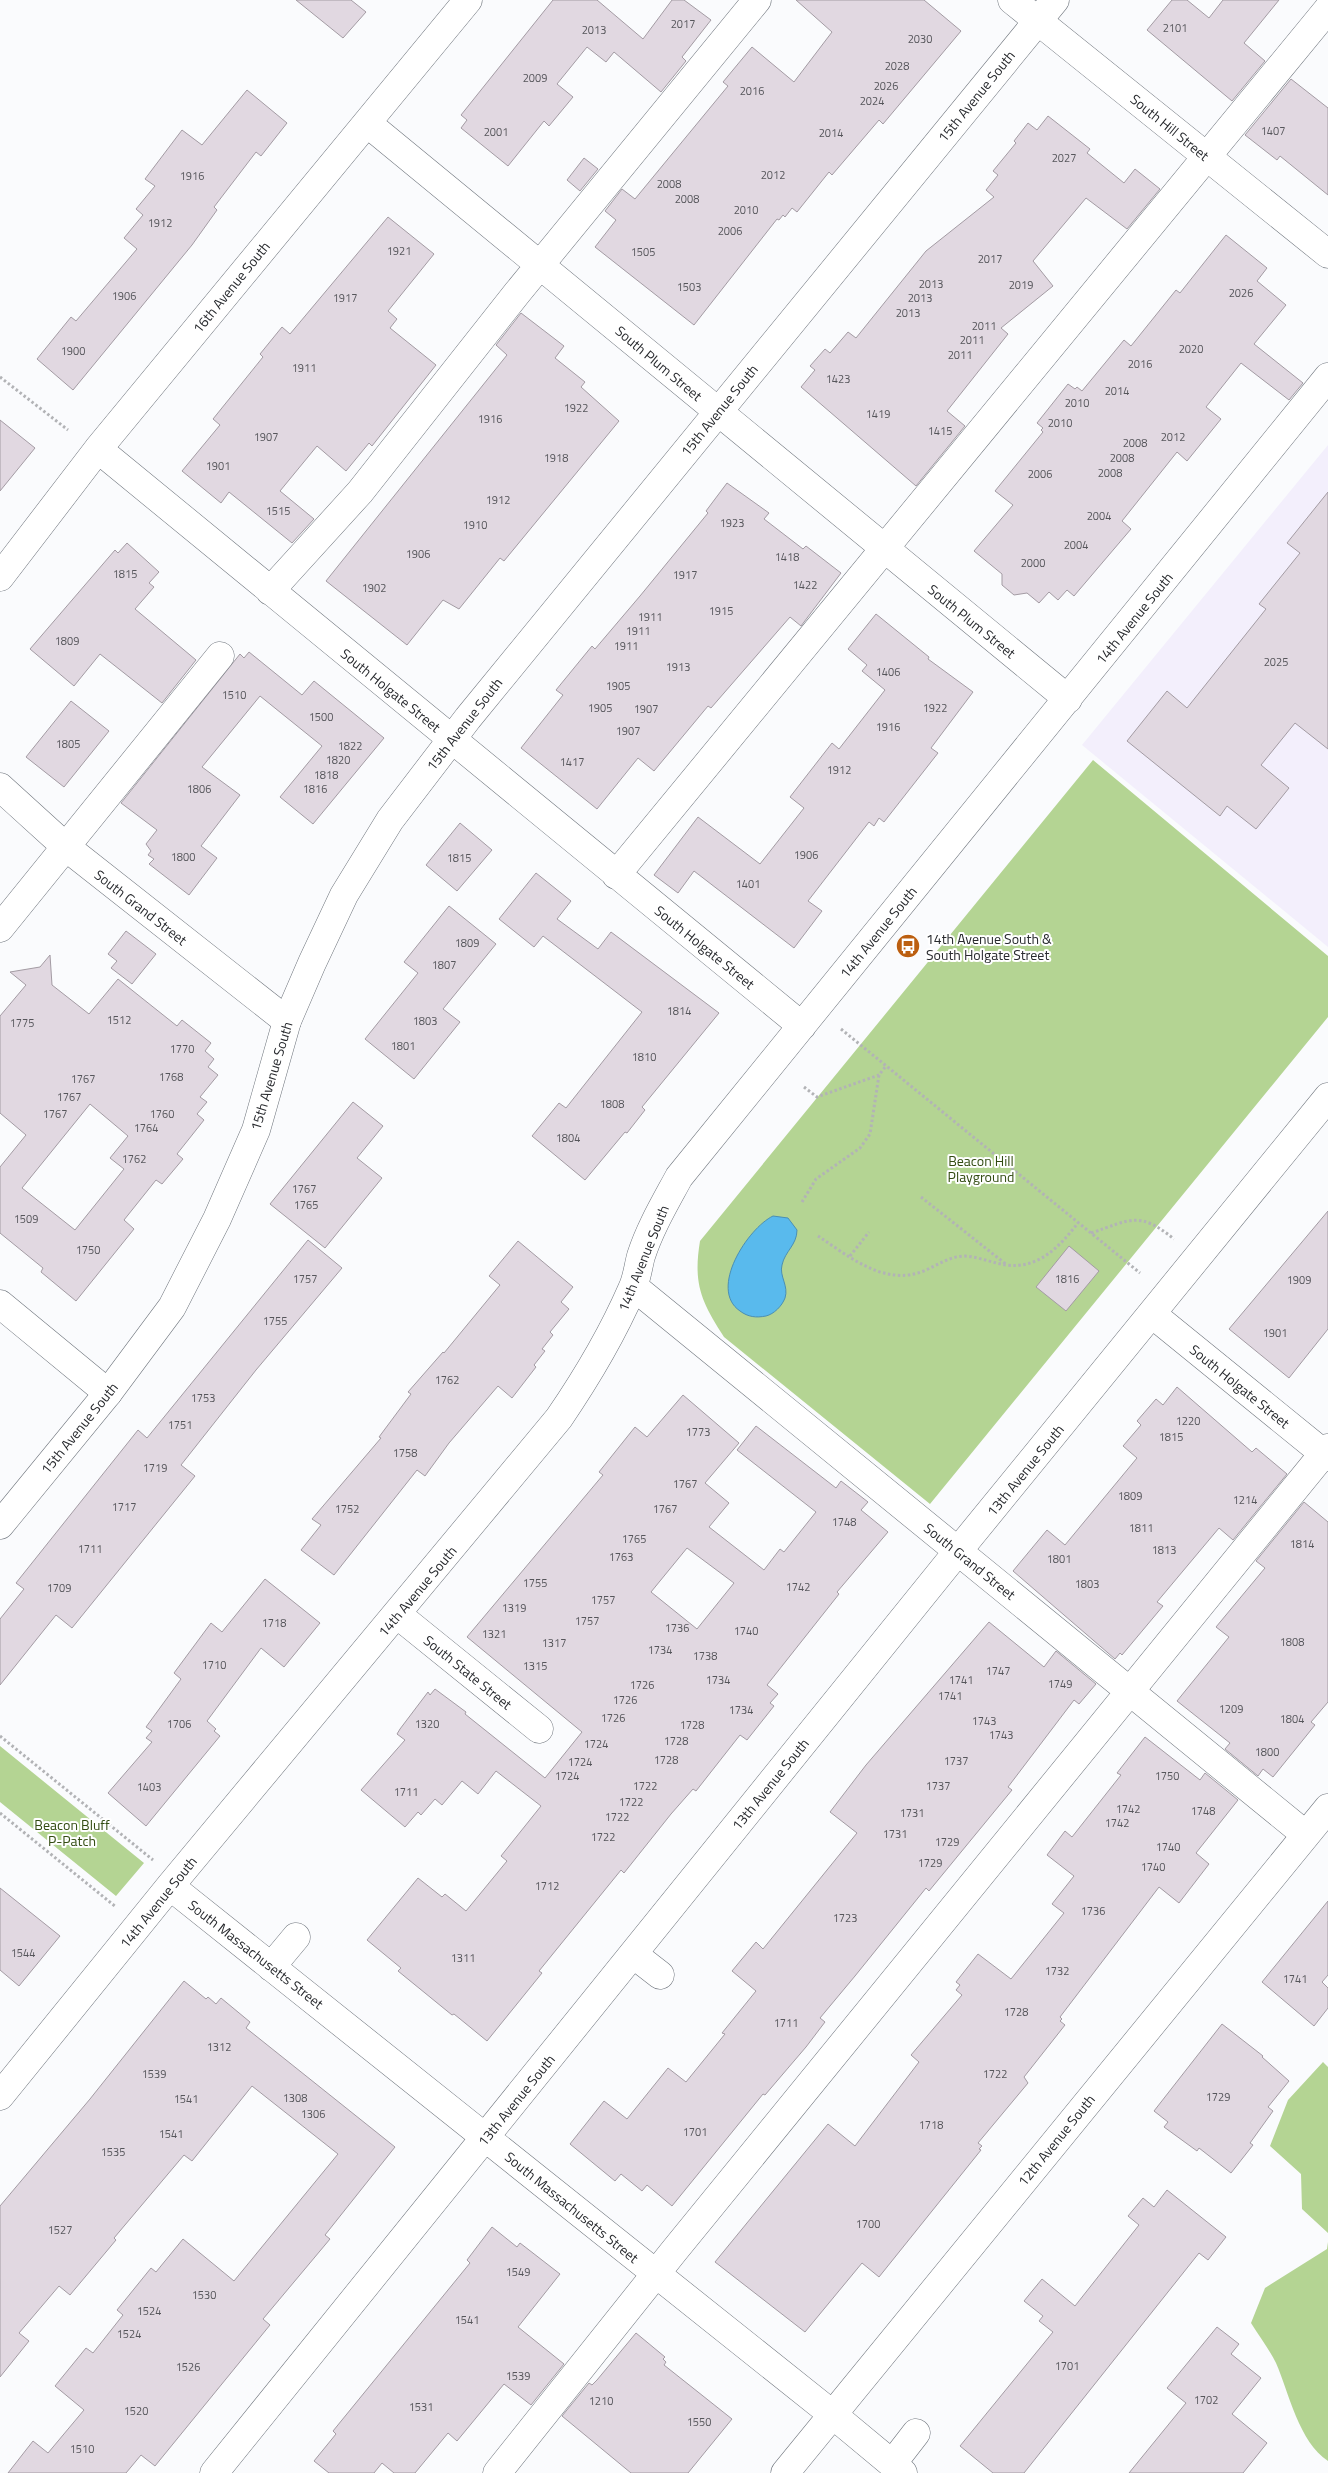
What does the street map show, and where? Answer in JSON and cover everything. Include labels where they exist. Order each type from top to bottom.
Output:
[{"type":"street","name":"16th Avenue South","points":[[0,577],[98,449],[468,0]]},
{"type":"street","points":[[270,591],[360,492],[540,265],[757,0]]},
{"type":"street","name":"South Hill Street","points":[[1012,0],[1328,254]]},
{"type":"street","name":"15th Avenue South","points":[[0,1525],[108,1394],[172,1307],[217,1219],[256,1130],[287,1021],[312,963],[344,896],[390,820],[451,739],[1054,0]]},
{"type":"street","points":[[616,875],[886,550],[1328,9]]},
{"type":"street","name":"South Plum Street","points":[[367,123],[1068,699]]},
{"type":"street","name":"14th Avenue South","points":[[0,2096],[170,1886],[398,1615],[559,1418],[590,1372],[634,1287],[642,1256],[659,1214],[679,1177],[1328,377]]},
{"type":"street","name":"South Holgate Street","points":[[98,449],[802,1026]]},
{"type":"street","points":[[0,928],[220,656]]},
{"type":"street","name":"South Grand Street","points":[[0,787],[66,847],[287,1021]]},
{"type":"street","name":"13th Avenue South","points":[[214,2473],[486,2138],[958,1550],[1328,1098]]},
{"type":"street","name":"South Grand Street","points":[[634,1287],[1306,1836]]},
{"type":"street","points":[[0,1304],[108,1394]]},
{"type":"street","name":"South Holgate Street","points":[[1152,1314],[1327,1453]]},
{"type":"street","points":[[497,2473],[656,2274],[1327,1453]]},
{"type":"street","name":"South State Street","points":[[398,1615],[539,1729]]},
{"type":"street","name":"12th Avenue South","points":[[785,2473],[1328,1808]]},
{"type":"street","name":"South Massachusetts Street","points":[[170,1886],[898,2468]]},
{"type":"street","points":[[271,1967],[296,1937]]},
{"type":"street","points":[[633,1954],[660,1975]]},
{"type":"street","points":[[898,2468],[916,2433]]},
{"type":"path","points":[[0,377],[68,430]]},
{"type":"path","points":[[841,1029],[1140,1273]]},
{"type":"path","points":[[802,1202],[816,1179],[860,1148],[870,1134],[879,1075],[886,1066]]},
{"type":"path","points":[[804,1087],[817,1098],[879,1075]]},
{"type":"path","points":[[921,1197],[1008,1265]]},
{"type":"path","points":[[1090,1233],[1126,1222],[1144,1220],[1160,1228],[1176,1240]]},
{"type":"path","points":[[818,1236],[874,1271],[896,1275],[918,1273],[953,1258],[965,1256],[1008,1265],[1025,1265],[1043,1258],[1060,1246],[1078,1223]]},
{"type":"path","points":[[850,1256],[869,1232]]},
{"type":"path","points":[[0,1736],[154,1862]]},
{"type":"path","points":[[0,1813],[122,1913]]},
{"type":"shaded area","points":[[1328,445],[1328,947],[1082,745]]},
{"type":"green space","name":"Beacon Hill Playground","points":[[1093,760],[1328,956],[1328,1017],[930,1504],[724,1337],[704,1302],[698,1281],[700,1241]]},
{"type":"green space","name":"Beacon Bluff P-Patch","points":[[0,1746],[144,1863],[116,1896],[0,1802]]},
{"type":"green space","points":[[1323,2062],[1328,2067],[1328,2233],[1302,2209],[1301,2174],[1270,2146],[1288,2100]]},
{"type":"green space","points":[[1328,2242],[1328,2461],[1318,2453],[1302,2430],[1276,2363],[1251,2323],[1265,2288],[1327,2249]]},
{"type":"water","points":[[773,1216],[788,1218],[797,1230],[795,1240],[781,1269],[786,1289],[785,1298],[775,1312],[766,1316],[746,1315],[731,1301],[728,1289],[730,1274],[743,1246],[763,1223]]},
{"type":"building","points":[[296,0],[351,0],[366,12],[343,38]]},
{"type":"building","points":[[553,0],[597,0],[643,39],[672,0],[684,0],[711,20],[682,57],[686,61],[661,92],[614,52],[606,62],[587,47],[557,84],[573,97],[549,126],[544,121],[508,166],[461,128],[467,120],[461,115]]},
{"type":"building","points":[[796,0],[924,0],[961,31],[883,124],[879,120],[832,175],[829,172],[797,212],[792,208],[785,217],[783,215],[779,220],[777,219],[694,325],[595,247],[616,220],[605,211],[622,189],[635,199],[728,86],[723,82],[752,47],[794,82],[832,32]]},
{"type":"building","points":[[1172,0],[1187,0],[1209,18],[1223,0],[1279,0],[1244,43],[1265,61],[1232,101],[1147,30]]},
{"type":"building","points":[[1291,79],[1328,108],[1328,195],[1280,156],[1277,160],[1245,135]]},
{"type":"building","points":[[247,90],[287,123],[261,156],[256,152],[214,207],[217,210],[192,245],[73,390],[37,359],[71,317],[76,321],[137,249],[124,238],[143,215],[136,209],[155,186],[145,179],[182,130],[202,145]]},
{"type":"building","points":[[1048,116],[1090,149],[1087,153],[1124,183],[1135,169],[1160,189],[1127,229],[1086,198],[1033,261],[1053,286],[1001,328],[1008,334],[947,411],[965,426],[916,486],[801,387],[815,370],[810,366],[825,349],[830,353],[848,332],[856,338],[926,251],[994,197],[986,190],[998,175],[993,171],[1016,143],[1014,141],[1028,123],[1037,130]]},
{"type":"building","points":[[584,158],[598,169],[580,191],[567,180]]},
{"type":"building","points":[[388,217],[434,254],[388,311],[397,319],[390,328],[436,365],[372,446],[369,443],[346,471],[317,446],[280,491],[314,519],[292,543],[229,492],[221,503],[182,471],[220,425],[213,419],[263,357],[260,354],[282,327],[290,334]]},
{"type":"building","points":[[1226,235],[1267,268],[1257,281],[1286,305],[1254,344],[1303,383],[1289,400],[1241,363],[1206,407],[1221,419],[1187,461],[1177,452],[1122,521],[1131,529],[1074,596],[1067,590],[1058,600],[1049,592],[1039,603],[1027,593],[1014,595],[1002,585],[1002,574],[974,551],[1013,505],[995,491],[1043,432],[1041,430],[1043,428],[1037,423],[1068,384],[1082,391],[1124,340],[1131,346],[1176,290],[1180,293]]},
{"type":"building","points":[[521,313],[564,346],[555,358],[585,382],[581,387],[619,421],[504,561],[500,558],[459,609],[443,600],[407,645],[326,581],[507,355],[496,345]]},
{"type":"building","points":[[0,420],[35,448],[0,491]]},
{"type":"building","points":[[727,483],[769,513],[764,519],[803,549],[806,546],[841,573],[801,626],[790,617],[711,708],[708,706],[654,771],[638,758],[597,809],[521,748],[563,695],[556,690],[592,646],[595,649],[640,596],[708,513],[706,511]]},
{"type":"building","points":[[1328,492],[1328,749],[1295,723],[1261,765],[1289,788],[1256,829],[1227,806],[1220,816],[1127,741],[1167,691],[1187,708],[1266,609],[1259,604],[1300,553],[1287,543]]},
{"type":"building","points":[[127,543],[159,572],[149,583],[154,587],[135,609],[196,660],[162,703],[100,654],[74,686],[30,649],[115,550],[118,553]]},
{"type":"building","points":[[876,614],[929,657],[928,659],[973,692],[931,748],[938,753],[884,822],[879,818],[874,826],[869,822],[808,901],[822,911],[794,948],[694,871],[678,893],[654,875],[698,817],[760,864],[804,808],[790,797],[832,743],[839,749],[885,690],[862,671],[867,665],[848,649]]},
{"type":"building","points":[[249,652],[302,695],[314,681],[384,738],[313,824],[280,797],[322,746],[260,696],[202,767],[240,795],[201,846],[217,858],[189,895],[149,864],[154,859],[148,855],[151,851],[146,844],[157,830],[121,803],[240,654],[244,658]]},
{"type":"building","points":[[71,701],[109,731],[64,787],[26,757]]},
{"type":"building","points":[[460,823],[492,850],[457,891],[426,865]]},
{"type":"building","points":[[536,873],[571,901],[557,919],[598,949],[611,932],[719,1013],[642,1107],[645,1110],[627,1133],[625,1132],[585,1180],[532,1136],[559,1103],[566,1108],[642,1012],[543,936],[534,947],[499,919]]},
{"type":"building","points":[[449,906],[496,944],[443,1009],[460,1022],[414,1079],[365,1039],[418,973],[404,962]]},
{"type":"building","points":[[126,931],[156,954],[132,984],[111,968],[117,961],[108,954]]},
{"type":"building","points":[[50,955],[52,985],[89,1014],[118,979],[177,1026],[182,1020],[211,1043],[205,1051],[214,1059],[208,1067],[218,1075],[200,1097],[207,1102],[197,1114],[204,1120],[177,1154],[183,1159],[162,1184],[156,1180],[124,1220],[134,1229],[76,1301],[41,1272],[43,1268],[0,1233],[0,1167],[26,1135],[0,1113],[0,1016],[26,985],[10,972],[40,967]],"holes":[[[90,1104],[128,1136],[110,1158],[124,1169],[75,1230],[22,1188]]]},
{"type":"building","points":[[353,1102],[383,1126],[357,1158],[382,1178],[325,1248],[270,1204]]},
{"type":"building","points":[[1328,1211],[1328,1329],[1289,1378],[1229,1329]]},
{"type":"building","points":[[308,1240],[342,1268],[256,1370],[181,1465],[195,1476],[72,1628],[56,1615],[0,1685],[0,1619],[24,1589],[16,1583],[138,1430],[147,1438]]},
{"type":"building","points":[[518,1241],[573,1287],[561,1302],[569,1309],[550,1332],[553,1335],[542,1349],[545,1351],[534,1365],[536,1367],[512,1398],[498,1386],[449,1443],[425,1476],[417,1470],[334,1575],[301,1550],[321,1525],[312,1519],[381,1438],[379,1437],[411,1394],[408,1392],[444,1353],[500,1285],[489,1276]]},
{"type":"building","points":[[1069,1246],[1099,1271],[1066,1311],[1036,1287]]},
{"type":"building","points":[[1177,1387],[1252,1452],[1256,1448],[1287,1474],[1233,1540],[1219,1528],[1157,1602],[1163,1606],[1122,1655],[1120,1653],[1115,1659],[1013,1571],[1047,1530],[1065,1545],[1137,1458],[1123,1446],[1141,1425],[1137,1421],[1156,1399],[1163,1405]]},
{"type":"building","points":[[683,1395],[739,1443],[705,1483],[729,1503],[709,1527],[764,1570],[780,1549],[784,1552],[816,1512],[737,1450],[756,1426],[836,1488],[841,1481],[868,1502],[861,1510],[888,1532],[837,1592],[839,1594],[767,1685],[778,1694],[770,1703],[774,1706],[747,1740],[740,1735],[696,1791],[693,1789],[671,1814],[624,1873],[621,1870],[539,1971],[542,1973],[487,2041],[398,1971],[401,1968],[367,1940],[418,1878],[442,1897],[445,1894],[466,1911],[507,1861],[501,1856],[541,1806],[496,1771],[478,1794],[462,1781],[442,1805],[435,1799],[421,1815],[418,1812],[405,1827],[361,1790],[405,1740],[397,1734],[428,1692],[430,1695],[435,1689],[466,1712],[465,1714],[545,1778],[582,1732],[467,1637],[603,1475],[599,1472],[635,1427],[647,1437]],"holes":[[[687,1548],[734,1583],[697,1629],[651,1592]]]},
{"type":"building","points":[[1304,1502],[1328,1522],[1328,1702],[1311,1722],[1315,1725],[1273,1777],[1263,1769],[1258,1776],[1225,1749],[1230,1743],[1177,1701],[1229,1637],[1216,1627],[1265,1568],[1256,1561]]},
{"type":"building","points":[[265,1579],[320,1623],[284,1667],[261,1648],[207,1721],[216,1729],[214,1731],[220,1736],[146,1826],[108,1793],[152,1742],[146,1738],[152,1731],[146,1727],[181,1679],[174,1673],[211,1623],[222,1632]]},
{"type":"building","points":[[989,1622],[1044,1667],[1056,1651],[1096,1684],[1079,1704],[1074,1700],[1008,1787],[1012,1790],[929,1891],[926,1888],[820,2018],[825,2022],[806,2047],[765,2095],[763,2094],[672,2206],[647,2185],[642,2191],[621,2174],[615,2181],[570,2144],[604,2101],[627,2119],[668,2068],[686,2082],[725,2034],[722,2033],[756,1991],[732,1971],[756,1942],[763,1949],[857,1833],[830,1812],[866,1765]]},
{"type":"building","points":[[1145,1737],[1200,1780],[1205,1773],[1238,1800],[1196,1853],[1209,1864],[1179,1903],[1159,1887],[1060,2017],[1062,2019],[1060,2021],[1065,2025],[1024,2077],[1028,2083],[978,2143],[982,2146],[979,2149],[981,2150],[879,2277],[862,2263],[805,2332],[715,2262],[828,2124],[855,2146],[919,2062],[911,2055],[962,1995],[956,1990],[960,1985],[956,1982],[978,1954],[1011,1979],[1064,1913],[1052,1904],[1074,1876],[1047,1855],[1065,1831],[1072,1837],[1121,1775],[1117,1773]]},
{"type":"building","points":[[0,1888],[60,1936],[19,1986],[0,1970]]},
{"type":"building","points":[[1328,1901],[1328,1975],[1322,1982],[1328,1988],[1328,2008],[1314,2026],[1262,1982]]},
{"type":"building","points":[[184,1981],[206,1999],[208,1997],[216,2004],[221,1998],[250,2022],[246,2028],[395,2147],[325,2235],[330,2239],[263,2319],[270,2325],[155,2466],[141,2455],[126,2473],[8,2473],[33,2441],[48,2453],[84,2410],[55,2386],[86,2348],[93,2353],[123,2315],[117,2310],[151,2268],[156,2272],[183,2239],[234,2281],[338,2154],[252,2086],[192,2161],[184,2155],[114,2238],[116,2240],[70,2295],[59,2286],[19,2333],[29,2341],[0,2377],[0,2206],[90,2099]]},
{"type":"building","points":[[1222,2024],[1263,2056],[1289,2081],[1268,2107],[1273,2111],[1250,2143],[1253,2145],[1231,2173],[1199,2148],[1197,2151],[1164,2127],[1168,2122],[1154,2111]]},
{"type":"building","points":[[1167,2190],[1226,2237],[1208,2260],[1199,2253],[1024,2473],[993,2473],[960,2446],[1053,2332],[1039,2321],[1043,2316],[1024,2301],[1042,2279],[1075,2306],[1139,2225],[1128,2216],[1143,2198],[1154,2207]]},
{"type":"building","points":[[492,2227],[517,2247],[520,2243],[560,2274],[518,2327],[564,2364],[531,2405],[504,2384],[457,2441],[448,2433],[415,2473],[394,2473],[382,2463],[374,2473],[329,2473],[314,2461],[336,2434],[333,2431],[470,2263],[467,2260]]},
{"type":"building","points":[[1217,2327],[1239,2344],[1231,2354],[1261,2378],[1232,2414],[1267,2443],[1243,2473],[1129,2473],[1186,2403],[1167,2388]]},
{"type":"building","points":[[636,2333],[665,2357],[663,2359],[666,2362],[664,2365],[732,2419],[688,2473],[631,2473],[562,2416],[589,2383],[592,2385],[597,2380]]},
{"type":"place","name":"14th Avenue South & South Holgate Street","points":[[908,946]]}]
